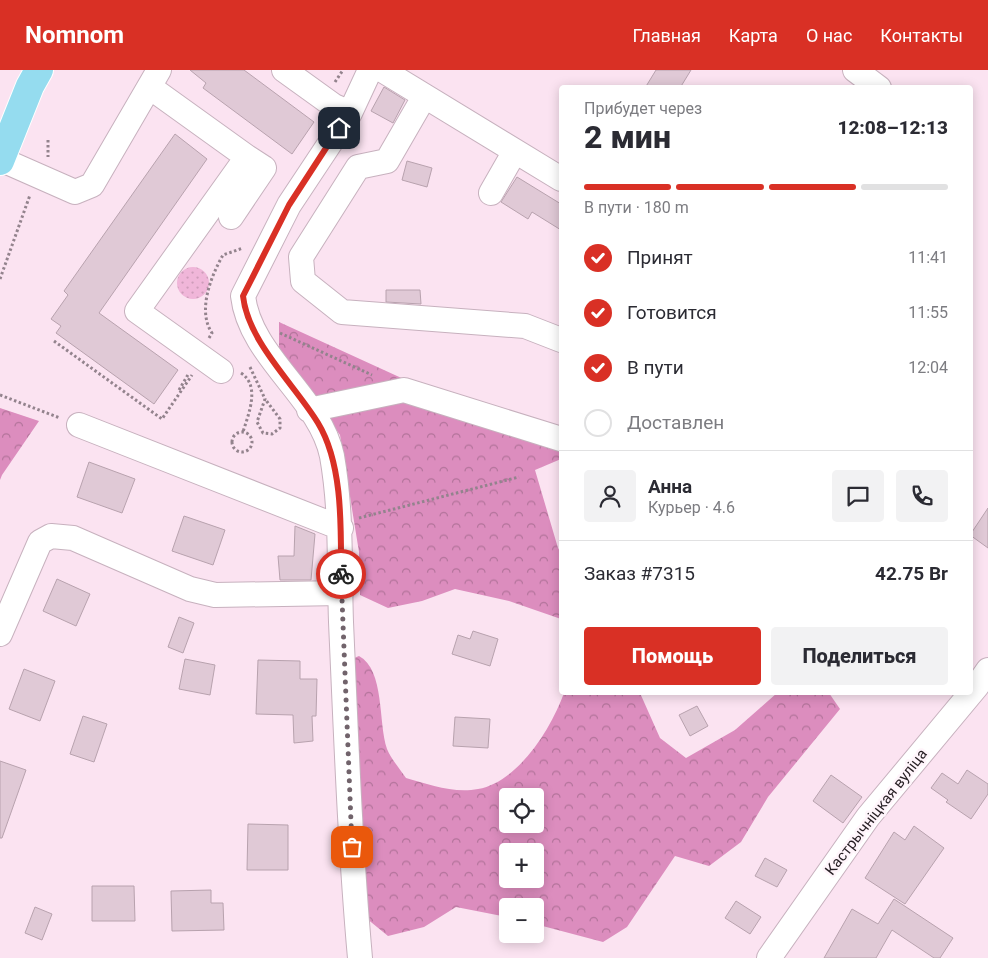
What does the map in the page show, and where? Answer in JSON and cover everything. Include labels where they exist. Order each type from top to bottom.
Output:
[{"type":"main road","points":[[0,160],[30,86],[39,70]]},
{"type":"street","points":[[284,70],[334,106],[350,113]]},
{"type":"street","points":[[360,958],[354,885],[341,593],[341,528],[331,453],[319,425],[264,347],[244,308],[243,296],[262,254],[289,205],[350,113],[370,70]]},
{"type":"street","points":[[382,70],[559,178]]},
{"type":"street","points":[[856,70],[875,85]]},
{"type":"street","points":[[0,160],[75,192],[92,185],[155,79],[247,157],[264,168],[231,217]]},
{"type":"street","points":[[424,97],[387,161],[358,167],[301,257],[303,281],[342,312],[525,326],[559,339]]},
{"type":"street","points":[[491,193],[515,151]]},
{"type":"street","points":[[206,365],[137,311],[247,157]]},
{"type":"street","points":[[308,410],[404,390],[559,438]]},
{"type":"street","points":[[79,425],[341,528]]},
{"type":"street","points":[[0,634],[40,542],[51,536],[72,538],[190,588],[215,595],[341,593]]},
{"type":"street","name":"Кастрычніцкая вуліца","points":[[973,691],[988,670]]},
{"type":"street","name":"Кастрычніцкая вуліца","points":[[769,958],[868,817],[970,695]]},
{"type":"path","points":[[0,279],[31,192],[53,192],[63,170],[48,158],[48,140]]},
{"type":"path","points":[[249,318],[404,390]]},
{"type":"path","points":[[54,341],[162,419],[206,365]]},
{"type":"path","points":[[179,390],[206,365]]},
{"type":"path","points":[[0,395],[79,425]]},
{"type":"path","points":[[243,432],[250,436],[252,443],[249,450],[242,452],[235,449],[232,442],[235,435],[243,432]]},
{"type":"path","points":[[341,528],[363,516],[519,477]]},
{"type":"shaded area","points":[[193,267],[205,271],[209,283],[205,295],[193,299],[181,295],[177,283],[181,271]]},
{"type":"green space","points":[[279,322],[408,381],[559,430],[559,460],[535,470],[559,550],[559,618],[509,601],[455,589],[422,601],[388,608],[360,595],[359,552],[340,435],[279,351]]},
{"type":"green space","points":[[0,408],[39,421],[0,480]]},
{"type":"green space","points":[[359,656],[367,663],[373,673],[377,685],[387,749],[406,778],[450,789],[478,789],[493,784],[506,776],[531,752],[542,737],[563,695],[641,695],[660,738],[686,758],[735,730],[775,695],[830,695],[840,709],[768,797],[741,842],[709,866],[675,856],[627,927],[603,942],[544,926],[544,898],[499,898],[499,915],[456,907],[424,927],[388,936],[366,918],[354,658]]},
{"type":"building","points":[[190,70],[244,70],[314,122],[292,154],[203,88],[206,83]]},
{"type":"building","points":[[656,70],[691,70],[682,85],[647,85]]},
{"type":"building","points":[[384,87],[405,100],[393,123],[371,111]]},
{"type":"building","points":[[175,134],[207,159],[99,313],[178,370],[154,404],[56,333],[61,326],[51,319],[68,295],[64,291]]},
{"type":"building","points":[[407,161],[432,168],[427,187],[402,180]]},
{"type":"building","points":[[517,177],[559,203],[559,229],[532,212],[528,219],[501,202]]},
{"type":"building","points":[[386,290],[420,290],[421,304],[386,302]]},
{"type":"building","points":[[89,462],[135,479],[122,513],[77,497]]},
{"type":"building","points":[[988,508],[988,548],[973,537],[973,530]]},
{"type":"building","points":[[184,516],[225,530],[213,565],[172,551]]},
{"type":"building","points":[[295,526],[315,534],[311,580],[280,580],[278,556],[294,556]]},
{"type":"building","points":[[57,579],[90,594],[76,626],[43,611]]},
{"type":"building","points":[[179,617],[194,623],[183,653],[168,647]]},
{"type":"building","points":[[473,631],[498,639],[490,666],[452,654],[458,635],[470,639]]},
{"type":"building","points":[[185,659],[215,665],[210,695],[179,689]]},
{"type":"building","points":[[258,660],[300,661],[300,679],[317,679],[316,716],[312,716],[313,741],[294,743],[293,715],[256,714]]},
{"type":"building","points":[[24,669],[55,681],[40,721],[9,709]]},
{"type":"building","points":[[697,706],[708,726],[690,736],[679,715]]},
{"type":"building","points":[[83,716],[107,724],[94,762],[70,754]]},
{"type":"building","points":[[455,717],[490,719],[488,748],[453,746]]},
{"type":"building","points":[[0,761],[26,770],[2,838],[0,838]]},
{"type":"building","points":[[967,770],[988,784],[988,794],[971,819],[946,802],[948,800],[931,788],[942,773],[958,784]]},
{"type":"building","points":[[831,775],[862,797],[843,823],[813,801]]},
{"type":"building","points":[[248,824],[288,825],[288,870],[247,870]]},
{"type":"building","points":[[914,826],[944,848],[905,904],[865,878],[894,832],[905,840]]},
{"type":"building","points":[[765,858],[787,870],[777,887],[755,876]]},
{"type":"building","points":[[92,886],[134,886],[135,921],[92,921]]},
{"type":"building","points":[[211,890],[211,903],[223,903],[224,930],[172,931],[171,891]]},
{"type":"building","points":[[894,899],[953,938],[940,958],[934,958],[892,930],[876,958],[824,958],[852,909],[878,924]]},
{"type":"building","points":[[736,901],[761,917],[750,934],[725,918]]},
{"type":"building","points":[[35,907],[52,914],[42,940],[25,933]]},
{"type":"way so far","points":[[341,574],[341,614],[352,847]]},
{"type":"route","points":[[339,128],[289,205],[262,254],[243,296],[244,308],[264,347],[319,425],[331,453],[341,528],[341,574]]}]
